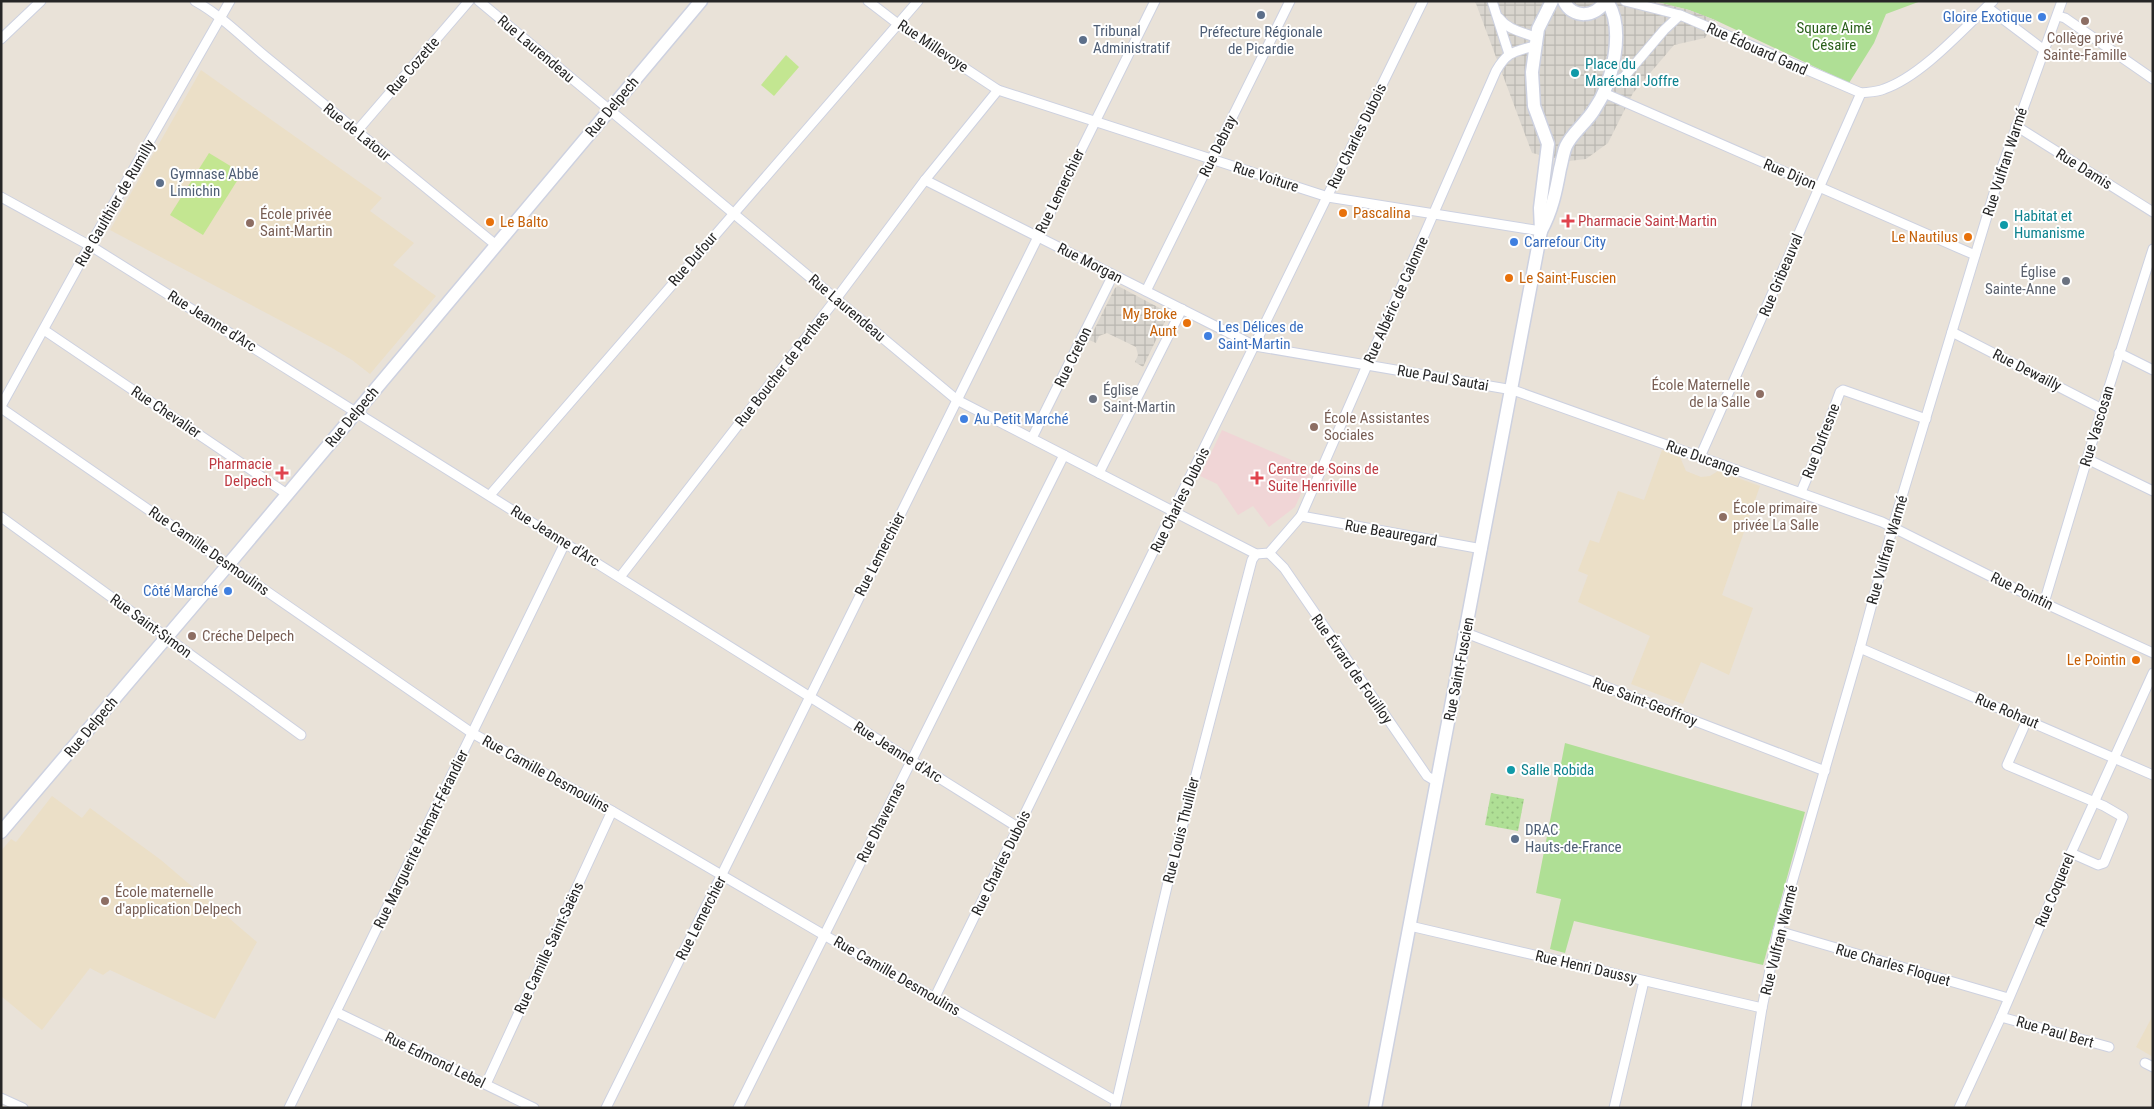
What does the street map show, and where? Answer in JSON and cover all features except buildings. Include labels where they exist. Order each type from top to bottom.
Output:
[{"type":"main road","name":"Rue Delpech","points":[[1,832],[357,412],[701,1]]},
{"type":"main road","points":[[1552,1],[1541,19],[1535,42],[1532,86],[1534,106],[1544,130],[1558,137],[1571,137],[1587,120],[1606,89],[1613,61],[1616,27],[1611,8],[1606,1],[1597,11],[1584,15],[1570,10],[1564,1]]},
{"type":"main road","name":"Rue Saint-Fuscien","points":[[1376,1108],[1541,231],[1540,208],[1548,144],[1544,130]]},
{"type":"main road","name":"Rue Saint-Fuscien","points":[[1541,231],[1551,213],[1565,148],[1571,137]]},
{"type":"street","points":[[1,39],[41,1]]},
{"type":"street","name":"Rue de Latour","points":[[195,1],[221,16],[236,32],[496,245]]},
{"type":"street","name":"Rue Gaulthier de Rumilly","points":[[1,407],[90,246],[230,1]]},
{"type":"street","name":"Rue Cozette","points":[[357,131],[469,1]]},
{"type":"street","name":"Rue Laurendeau","points":[[479,1],[957,400],[1256,554]]},
{"type":"street","name":"Rue Millevoye","points":[[868,1],[898,24],[998,90]]},
{"type":"street","name":"Rue Dufour","points":[[490,495],[918,1]]},
{"type":"street","name":"Rue Lemerchier","points":[[606,1108],[723,876],[809,696],[1154,1]]},
{"type":"street","name":"Rue Debray","points":[[1146,291],[1290,1]]},
{"type":"street","name":"Rue Charles Dubois","points":[[935,997],[1423,1]]},
{"type":"street","points":[[1492,1],[1509,54],[1535,42]]},
{"type":"street","name":"Rue Édouard Gand","points":[[1625,1],[1680,15],[1853,92],[1861,93]]},
{"type":"street","name":"Rue Vulfran Warmé","points":[[1746,1108],[1762,1008],[1778,931],[1860,648],[1893,526],[1975,254],[2016,126],[2062,1]]},
{"type":"street","points":[[1861,93],[1885,89],[1904,80],[1990,4],[2044,50]]},
{"type":"street","points":[[1606,89],[1624,78],[1664,30],[1680,15]]},
{"type":"street","points":[[1497,16],[1504,25],[1535,42]]},
{"type":"street","points":[[2058,16],[2065,18],[2153,79]]},
{"type":"street","name":"Rue Albéric de Calonne","points":[[1269,553],[1301,516],[1496,72],[1509,54]]},
{"type":"street","name":"Rue Dijon","points":[[1606,89],[1819,187],[1975,254]]},
{"type":"street","name":"Rue Voiture","points":[[998,90],[1328,197],[1541,231]]},
{"type":"street","name":"Rue Boucher de Perthes","points":[[620,577],[836,299],[924,180],[998,90]]},
{"type":"street","name":"Rue Gribeauval","points":[[1700,457],[1861,93]]},
{"type":"street","name":"Rue Damis","points":[[2016,126],[2153,212]]},
{"type":"street","name":"Rue Morgan","points":[[924,180],[1255,346]]},
{"type":"street","name":"Rue Jeanne d'Arc","points":[[1,197],[90,246],[566,542],[1019,828]]},
{"type":"street","name":"Rue Vascosan","points":[[2044,603],[2102,408],[2153,249]]},
{"type":"street","name":"Rue Creton","points":[[1032,438],[1113,275]]},
{"type":"street","points":[[1099,473],[1182,309]]},
{"type":"street","name":"Rue Chevalier","points":[[44,330],[287,494]]},
{"type":"street","name":"Rue Dewailly","points":[[1952,332],[2102,408]]},
{"type":"street","name":"Rue Paul Sautai","points":[[1255,346],[1512,390]]},
{"type":"street","points":[[2119,353],[2153,370]]},
{"type":"street","name":"Rue Ducange","points":[[1512,390],[1893,526]]},
{"type":"street","name":"Rue Dufresne","points":[[1801,492],[1840,392],[1843,390],[1926,419]]},
{"type":"street","name":"Rue Camille Desmoulins","points":[[1,407],[472,733],[612,811],[824,935],[935,997],[1116,1105]]},
{"type":"street","name":"Rue Dhavernas","points":[[738,1108],[1064,455]]},
{"type":"street","points":[[2087,459],[2153,491]]},
{"type":"street","name":"Rue Beauregard","points":[[1301,516],[1482,549]]},
{"type":"street","name":"Rue Saint-Simon","points":[[1,517],[301,735]]},
{"type":"street","name":"Rue Pointin","points":[[1893,526],[2044,603],[2153,652]]},
{"type":"street","name":"Rue Marguerite Hémart-Férandier","points":[[289,1108],[566,542]]},
{"type":"street","points":[[1256,554],[1269,553]]},
{"type":"street","name":"Rue Évrard de Fouilloy","points":[[1269,553],[1284,568],[1427,776],[1437,782]]},
{"type":"street","name":"Rue Louis Thuillier","points":[[1116,1105],[1194,779],[1252,560],[1256,554]]},
{"type":"street","name":"Rue Saint-Geoffroy","points":[[1466,632],[1825,771]]},
{"type":"street","name":"Rue Rohaut","points":[[1860,648],[2153,775]]},
{"type":"street","name":"Rue Coquerel","points":[[1959,1108],[2001,1017],[2071,853],[2153,673]]},
{"type":"street","points":[[2027,720],[2007,765],[2095,802],[2123,817],[2104,863],[2098,865],[2071,853]]},
{"type":"street","name":"Rue Camille Saint-Saëns","points":[[486,1084],[612,811]]},
{"type":"street","name":"Rue Henri Daussy","points":[[1410,926],[1762,1008]]},
{"type":"street","name":"Rue Charles Floquet","points":[[1778,931],[2008,998]]},
{"type":"street","points":[[1614,1108],[1644,981]]},
{"type":"street","name":"Rue Edmond Lebel","points":[[336,1012],[534,1108]]},
{"type":"street","name":"Rue Paul Bert","points":[[2001,1017],[2109,1047]]},
{"type":"street","points":[[1,1098],[23,1108]]},
{"type":"shaded area","name":"Place du Maréchal Joffre","points":[[1475,1],[1653,1],[1689,10],[1715,20],[1705,38],[1674,45],[1633,93],[1608,143],[1586,159],[1569,161],[1532,153]]},
{"type":"shaded area","name":"École privée Saint-Martin","points":[[201,70],[382,198],[370,211],[414,243],[393,265],[436,296],[370,374],[332,348],[110,230]]},
{"type":"shaded area","points":[[1118,286],[1169,313],[1143,367],[1135,362],[1138,355],[1136,347],[1107,333],[1099,336],[1096,343],[1089,340],[1115,288]]},
{"type":"shaded area","name":"Centre de Soins de Suite Henriville","points":[[1222,430],[1312,469],[1295,507],[1269,527],[1253,506],[1238,515],[1217,484],[1200,476]]},
{"type":"shaded area","points":[[1662,450],[1680,457],[1686,471],[1701,477],[1710,476],[1718,471],[1760,486],[1722,595],[1753,608],[1729,675],[1701,662],[1683,704],[1631,684],[1650,636],[1578,602],[1588,575],[1578,571],[1590,540],[1599,543],[1618,491],[1644,500]]},
{"type":"shaded area","name":"École maternelle d'application Delpech","points":[[52,796],[82,818],[90,808],[161,860],[257,942],[215,1019],[110,970],[103,975],[90,968],[42,1030],[1,996],[1,851],[11,839],[16,842]]},
{"type":"shaded area","points":[[2153,1015],[2153,1057],[2136,1047]]},
{"type":"green space","name":"Square Aimé Césaire","points":[[1653,1],[1921,1],[1886,14],[1874,43],[1849,83],[1715,20],[1689,10]]},
{"type":"green space","points":[[786,55],[799,67],[774,96],[761,85]]},
{"type":"green space","points":[[209,153],[242,173],[203,235],[170,215]]},
{"type":"green space","points":[[1565,743],[1805,812],[1763,965],[1574,921],[1565,953],[1550,949],[1561,899],[1536,893]]},
{"type":"green space","points":[[1491,793],[1524,799],[1518,831],[1485,825]]},
{"type":"place","name":"Préfecture Régionale de Picardie","points":[[1261,15]]},
{"type":"place","name":"Gloire Exotique","points":[[2042,17]]},
{"type":"place","name":"Collège privé Sainte-Famille","points":[[2085,21]]},
{"type":"place","name":"Tribunal Administratif","points":[[1083,40]]},
{"type":"place","name":"Place du Maréchal Joffre","points":[[1575,73]]},
{"type":"place","name":"Gymnase Abbé Limichin","points":[[160,183]]},
{"type":"place","name":"Pascalina","points":[[1343,213]]},
{"type":"place","name":"Pharmacie Saint-Martin","points":[[1568,221]]},
{"type":"place","name":"Le Balto","points":[[490,222]]},
{"type":"place","name":"École privée Saint-Martin","points":[[250,223]]},
{"type":"place","name":"Habitat et Humanisme","points":[[2004,225]]},
{"type":"place","name":"Le Nautilus","points":[[1968,237]]},
{"type":"place","name":"Carrefour City","points":[[1514,242]]},
{"type":"place","name":"Le Saint-Fuscien","points":[[1509,278]]},
{"type":"place","name":"Église Sainte-Anne","points":[[2066,281]]},
{"type":"place","name":"My Broke Aunt","points":[[1187,323]]},
{"type":"place","name":"Les Délices de Saint-Martin","points":[[1208,336]]},
{"type":"place","name":"École Maternelle de la Salle","points":[[1760,394]]},
{"type":"place","name":"Église Saint-Martin","points":[[1093,399]]},
{"type":"place","name":"Au Petit Marché","points":[[964,419]]},
{"type":"place","name":"École Assistantes Sociales","points":[[1314,427]]},
{"type":"place","name":"Pharmacie Delpech","points":[[282,473]]},
{"type":"place","name":"Centre de Soins de Suite Henriville","points":[[1257,478]]},
{"type":"place","name":"École primaire privée La Salle","points":[[1723,517]]},
{"type":"place","name":"Côté Marché","points":[[228,591]]},
{"type":"place","name":"Créche Delpech","points":[[192,636]]},
{"type":"place","name":"Le Pointin","points":[[2136,660]]},
{"type":"place","name":"Salle Robida","points":[[1511,770]]},
{"type":"place","name":"DRAC Hauts-de-France","points":[[1515,839]]},
{"type":"place","name":"École maternelle d'application Delpech","points":[[105,901]]}]
